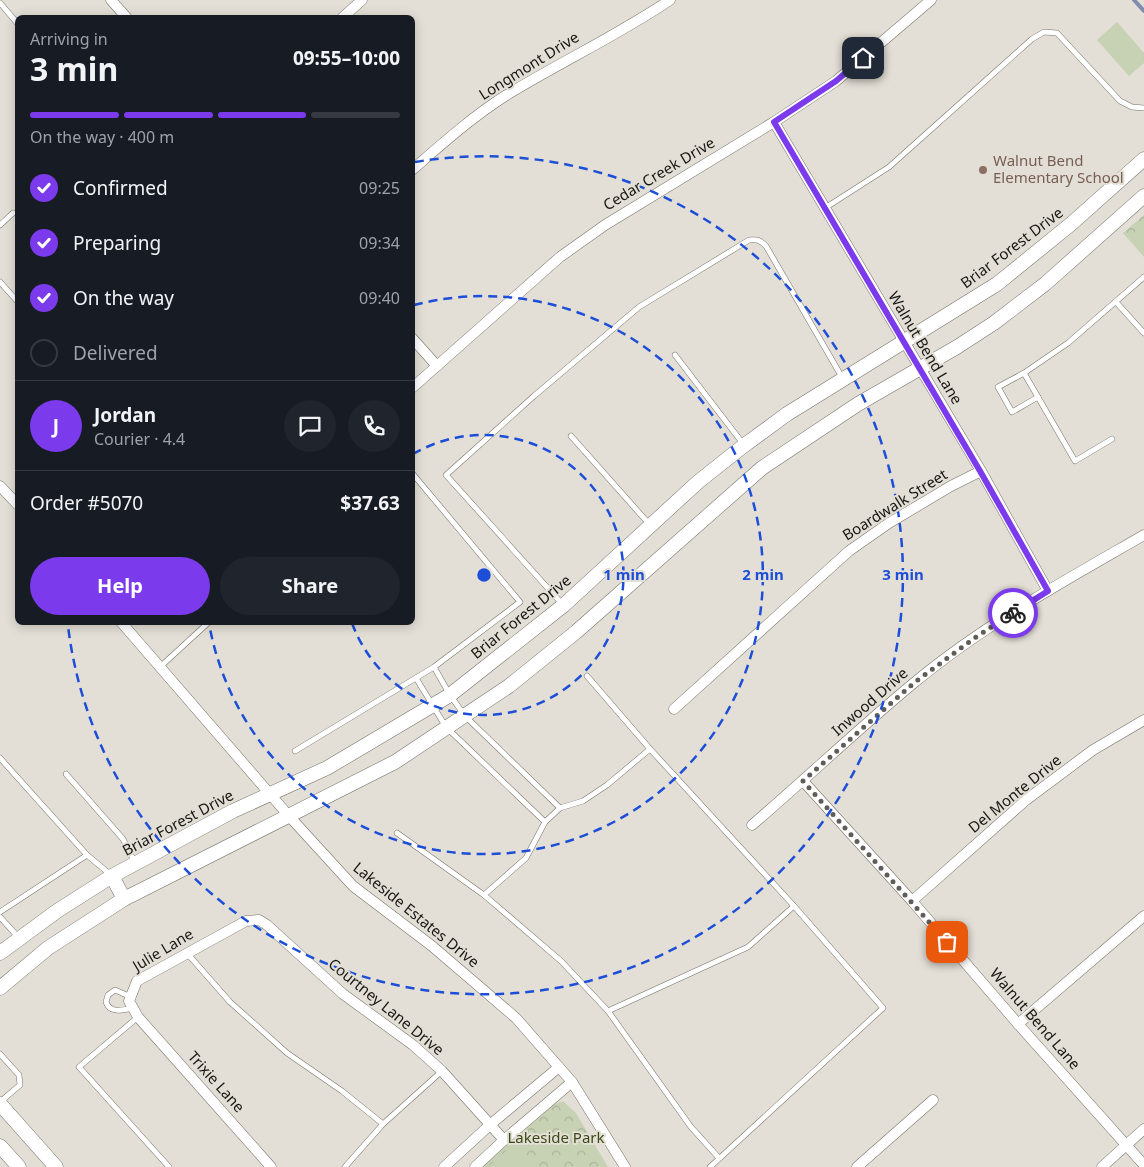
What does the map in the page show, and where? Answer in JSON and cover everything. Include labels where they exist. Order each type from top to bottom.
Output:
[{"type":"main road","name":"Briar Forest Drive","points":[[0,953],[57,911],[112,876],[233,812],[327,768],[450,695],[564,605],[698,482],[744,445],[787,414],[997,284],[1071,224],[1144,159]]},
{"type":"main road","points":[[0,988],[48,948],[124,899],[395,762],[509,686],[576,632],[762,468],[858,404],[957,348],[987,328],[1045,284],[1144,196]]},
{"type":"main road","points":[[112,876],[124,899]]},
{"type":"main road","points":[[0,1103],[56,1167]]},
{"type":"main road","points":[[0,1146],[19,1167]]},
{"type":"street","points":[[112,0],[124,15]]},
{"type":"street","points":[[345,15],[362,0]]},
{"type":"street","name":"Longmont Drive","points":[[415,167],[445,141],[504,98],[670,0]]},
{"type":"street","name":"Cedar Creek Drive","points":[[415,385],[560,257],[605,224],[774,122],[836,81],[931,0]]},
{"type":"street","name":"Walnut Bend Lane","points":[[774,122],[980,471],[1048,591]]},
{"type":"street","points":[[415,341],[437,366]]},
{"type":"street","name":"Boardwalk Street","points":[[674,709],[849,551],[889,523],[980,471]]},
{"type":"street","points":[[0,486],[15,502]]},
{"type":"street","name":"Inwood Drive","points":[[752,825],[915,682],[976,637],[1048,591],[1144,535]]},
{"type":"street","name":"Lakeside Estates Drive","points":[[123,625],[289,816],[353,886],[432,946],[516,1018],[572,1082],[625,1167]]},
{"type":"street","name":"Del Monte Drive","points":[[912,901],[1026,800],[1093,750],[1144,720]]},
{"type":"street","name":"Walnut Bend Lane","points":[[803,781],[912,901],[1018,1024],[1144,1165]]},
{"type":"street","points":[[1018,1024],[1144,916]]},
{"type":"street","name":"Courtney Lane Drive","points":[[237,926],[246,921],[259,920],[267,925],[343,994],[413,1045],[442,1071],[504,1140]]},
{"type":"street","name":"Julie Lane","points":[[131,997],[137,981],[186,952],[237,926]]},
{"type":"street","points":[[131,997],[129,1001],[136,1012]]},
{"type":"street","name":"Trixie Lane","points":[[136,1012],[271,1167]]},
{"type":"street","points":[[444,1167],[491,1124],[559,1067]]},
{"type":"street","points":[[474,1167],[572,1082]]},
{"type":"street","points":[[857,1167],[933,1100]]},
{"type":"street","points":[[1102,1167],[1144,1129]]},
{"type":"lane","points":[[0,3],[15,20]]},
{"type":"lane","points":[[824,208],[889,167],[1032,39],[1044,32],[1057,33],[1120,101],[1144,108]]},
{"type":"lane","points":[[0,225],[13,213]]},
{"type":"lane","points":[[564,605],[446,475],[534,396],[639,307],[749,240],[756,239],[766,246],[843,380]]},
{"type":"lane","points":[[1038,397],[1012,412],[998,387],[1024,373],[1068,343],[1144,277]]},
{"type":"lane","points":[[0,282],[15,299]]},
{"type":"lane","points":[[1116,302],[1144,333]]},
{"type":"lane","points":[[676,355],[744,445]]},
{"type":"lane","points":[[1024,373],[1075,460],[1112,439]]},
{"type":"lane","points":[[570,436],[651,525]]},
{"type":"lane","points":[[295,752],[434,667],[520,602],[415,477]]},
{"type":"lane","points":[[160,667],[206,625]]},
{"type":"lane","points":[[434,667],[465,716],[560,808]]},
{"type":"lane","points":[[587,676],[650,749],[794,906],[883,1008],[710,1167]]},
{"type":"lane","points":[[416,678],[446,727],[545,822]]},
{"type":"lane","points":[[484,895],[526,858],[545,822],[560,808],[583,801],[607,785],[650,749]]},
{"type":"lane","points":[[0,758],[87,855],[112,876]]},
{"type":"lane","points":[[66,774],[123,839],[136,864]]},
{"type":"lane","points":[[397,833],[484,895],[562,961],[608,1011],[691,1126],[719,1158]]},
{"type":"lane","points":[[19,939],[0,916],[87,855]]},
{"type":"lane","points":[[608,1011],[748,947],[794,906]]},
{"type":"lane","points":[[186,952],[230,1002],[287,1053],[342,1091],[383,1124]]},
{"type":"lane","points":[[131,997],[115,990],[108,995],[106,1006],[112,1010],[136,1012]]},
{"type":"lane","points":[[136,1012],[79,1067],[169,1167]]},
{"type":"lane","points":[[0,1054],[19,1075],[20,1085],[0,1103]]},
{"type":"lane","points":[[345,1167],[383,1124],[442,1071]]},
{"type":"green space","points":[[1117,22],[1144,53],[1144,63],[1129,76],[1097,40]]},
{"type":"green space","points":[[1144,215],[1144,257],[1123,233]]},
{"type":"green space","points":[[1144,224],[1144,250],[1131,235]]},
{"type":"green space","name":"Lakeside Park","points":[[563,1101],[576,1113],[608,1167],[480,1167],[549,1106]]},
{"type":"green space","points":[[515,1143],[537,1167],[488,1167]]},
{"type":"waterway","points":[[1134,0],[1144,11]]},
{"type":"way so far","points":[[947,942],[803,781],[915,682],[976,637],[1013,613]]},
{"type":"place","name":"Walnut Bend Elementary School","points":[[983,170]]},
{"type":"route","points":[[863,58],[836,81],[774,122],[980,471],[1048,591],[1013,613]]}]
